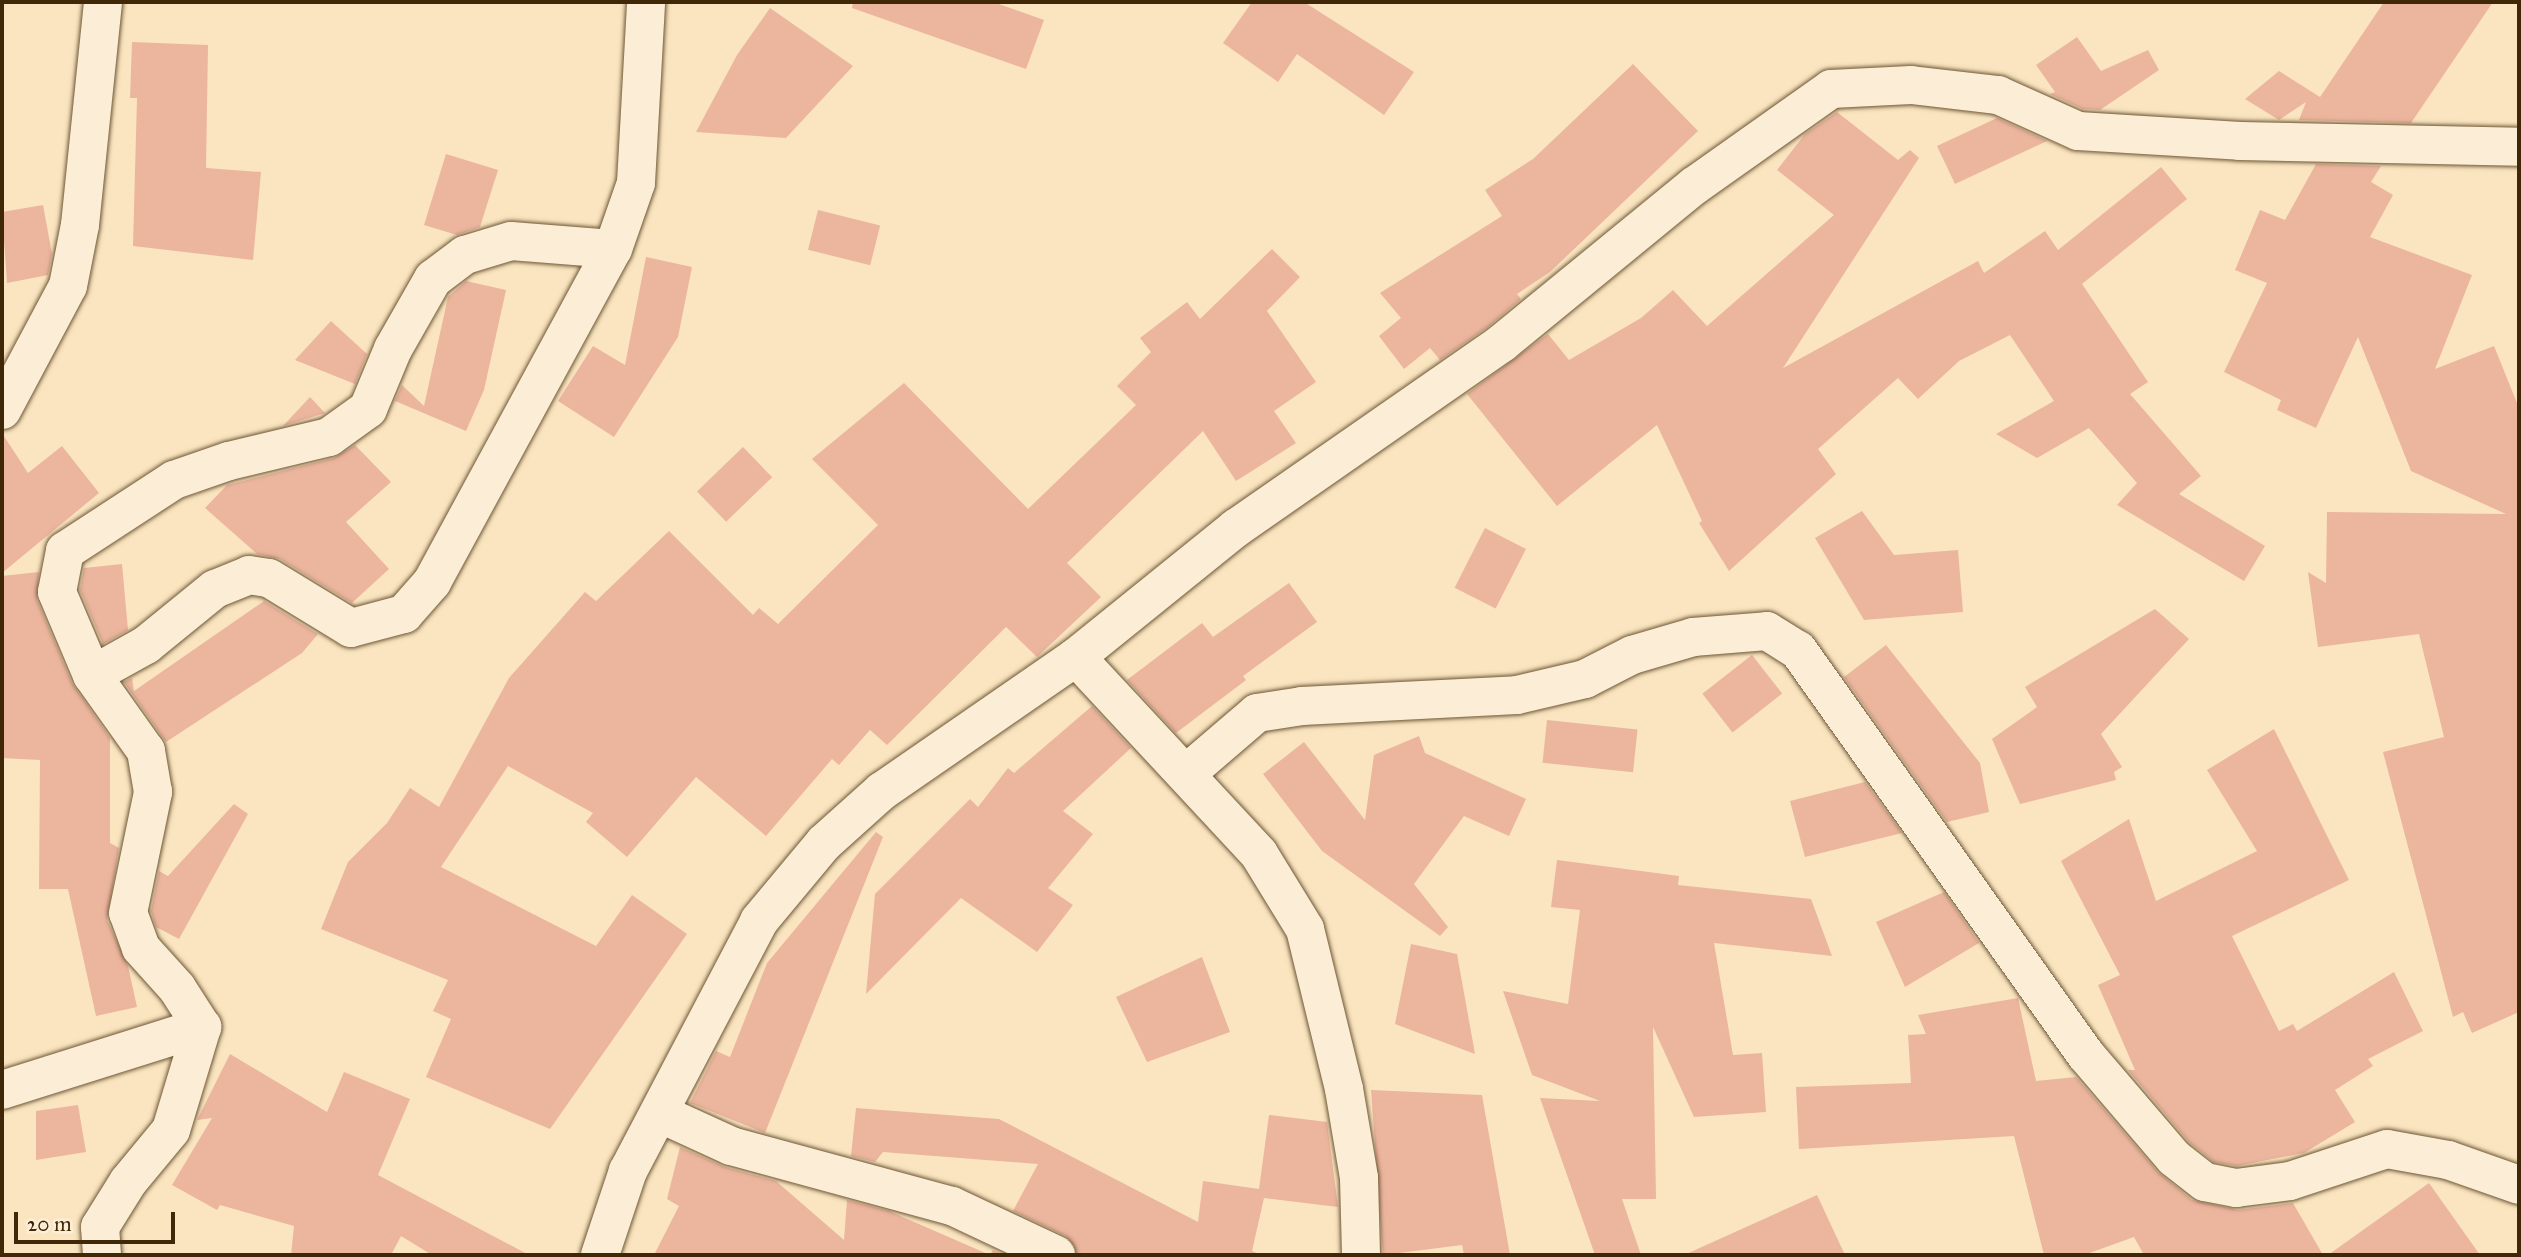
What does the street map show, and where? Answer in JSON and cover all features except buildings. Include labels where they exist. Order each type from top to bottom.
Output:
[{"type":"street","points":[[2,410],[68,286],[81,212],[103,2]]},
{"type":"street","points":[[92,675],[146,645],[215,589],[249,575],[270,578],[351,628],[404,614],[439,570],[613,249],[636,183],[646,2]]},
{"type":"street","points":[[600,1255],[628,1171],[758,921],[824,843],[882,791],[1076,657],[1236,528],[1502,343],[1694,186],[1831,89],[1911,85],[1998,95],[2078,131],[2240,141],[2519,147]]},
{"type":"street","points":[[102,1255],[100,1227],[128,1182],[172,1130],[202,1027],[177,988],[141,948],[128,914],[153,792],[146,751],[92,675],[57,592],[65,551],[174,480],[229,461],[329,438],[368,409],[393,349],[433,279],[464,255],[511,241],[613,249]]},
{"type":"street","points":[[1187,773],[1257,713],[1302,706],[1517,695],[1585,679],[1632,655],[1693,637],[1767,631],[1798,650],[2086,1055],[2174,1158],[2205,1182],[2236,1188],[2290,1181],[2387,1149],[2448,1160],[2519,1185]]},
{"type":"street","points":[[1076,657],[1187,773],[1259,854],[1306,929],[1348,1114],[1359,1178],[1361,1255]]},
{"type":"street","points":[[2,1090],[202,1027]]},
{"type":"street","points":[[659,1113],[731,1146],[952,1206],[1056,1255]]}]
